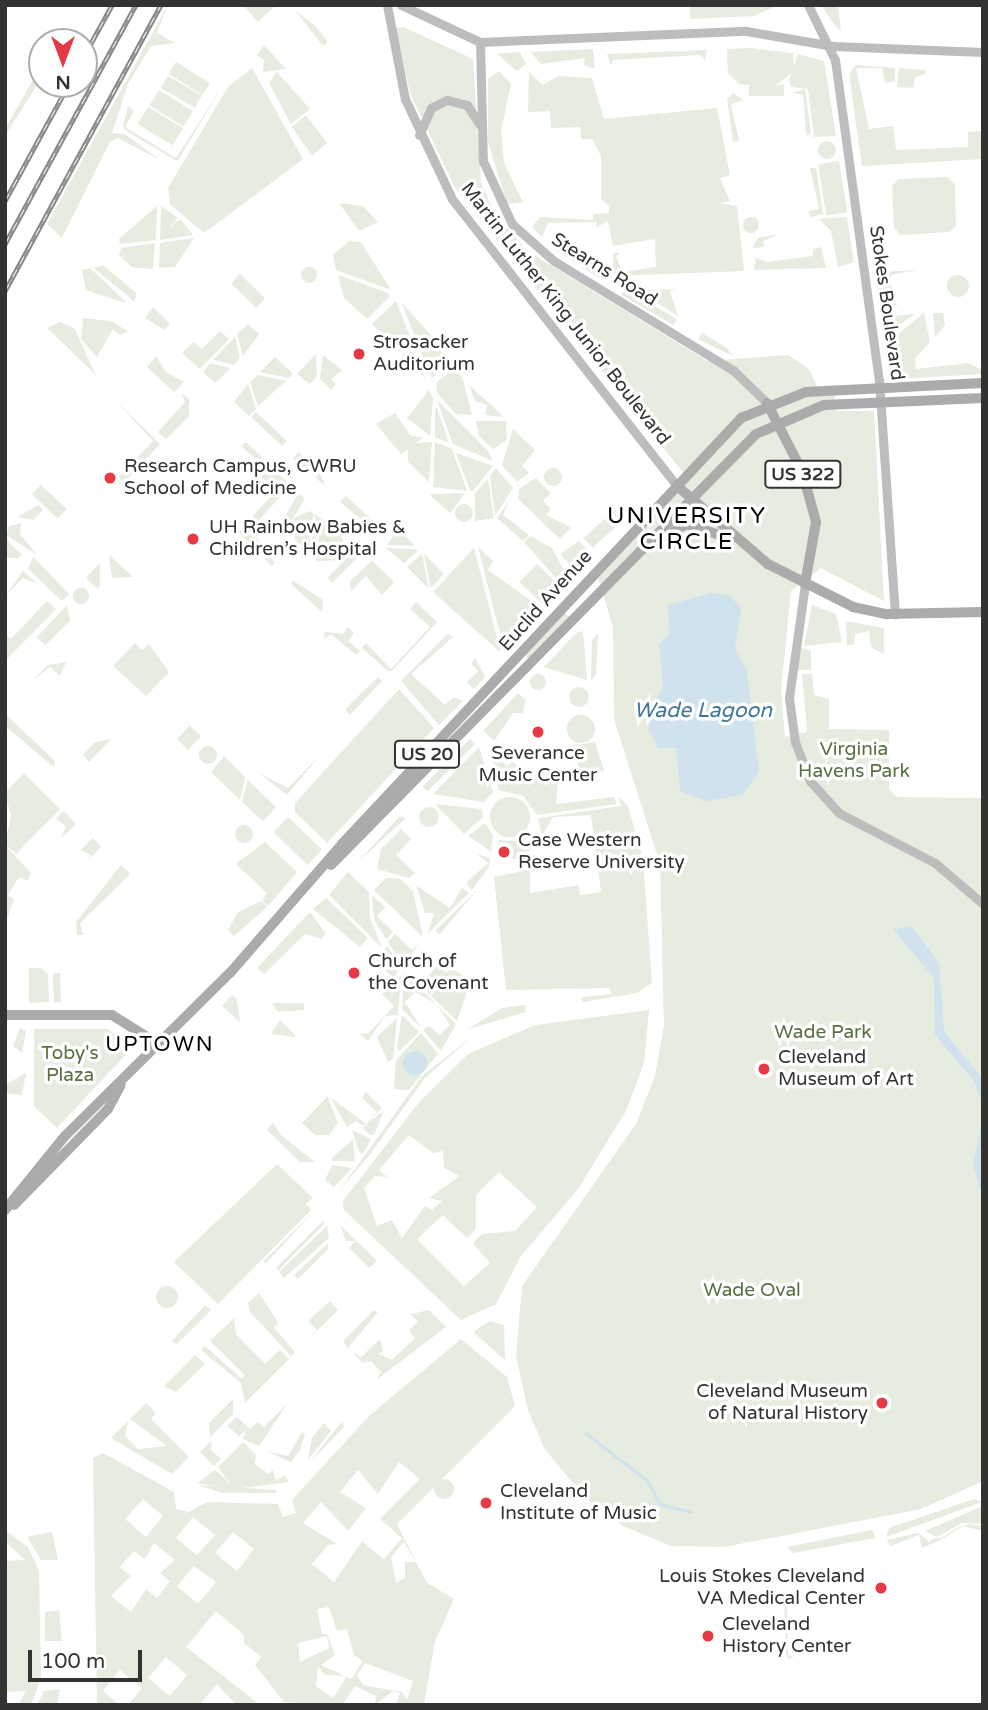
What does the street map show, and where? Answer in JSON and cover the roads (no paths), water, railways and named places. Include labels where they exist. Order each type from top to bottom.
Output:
[{"type":"main road","name":"Martin Luther King Junior Boulevard","points":[[387,5],[390,41],[419,135],[470,224],[676,485],[735,540],[805,584],[859,608],[895,614],[983,612]]},
{"type":"main road","points":[[401,5],[480,42],[746,31],[833,46],[983,52]]},
{"type":"main road","name":"Stokes Boulevard","points":[[808,5],[833,46],[881,394],[895,614]]},
{"type":"main road","name":"Stearns Road","points":[[480,42],[480,126],[491,189],[523,236],[574,274],[734,371],[767,403]]},
{"type":"main road","points":[[419,135],[431,108],[447,100],[467,105],[480,126]]},
{"type":"main road","name":"Euclid Avenue","points":[[5,1211],[30,1174],[160,1045],[326,869],[644,551],[745,443],[778,422],[820,405],[881,394],[983,383]]},
{"type":"main road","name":"Euclid Avenue","points":[[326,869],[342,844],[734,424],[767,403],[806,392],[983,398]]},
{"type":"main road","name":"US 322","points":[[767,403],[802,471],[817,531],[805,584]]},
{"type":"main road","points":[[644,551],[686,524],[735,540]]},
{"type":"main road","points":[[805,584],[789,698],[795,742],[810,781],[839,813],[935,863],[983,904]]},
{"type":"main road","points":[[5,1015],[112,1015],[160,1045]]},
{"type":"water","name":"Wade Lagoon","points":[[710,593],[730,596],[741,608],[735,648],[747,671],[759,772],[742,795],[706,801],[680,791],[676,748],[658,748],[649,730],[651,708],[663,686],[659,644],[669,635],[668,605]]},
{"type":"water","points":[[912,927],[939,963],[944,1031],[983,1080],[983,1105],[974,1081],[935,1035],[934,978],[893,929]]},
{"type":"water","points":[[415,1051],[423,1055],[427,1063],[423,1071],[415,1075],[407,1071],[403,1063],[407,1055]]},
{"type":"water","points":[[983,1119],[983,1201],[973,1164]]},
{"type":"waterway","points":[[586,1433],[648,1481],[660,1504],[691,1512]]},
{"type":"railway","points":[[98,30],[112,5]]},
{"type":"railway","points":[[5,244],[136,5]]},
{"type":"railway","points":[[5,291],[161,5]]},
{"type":"railway","points":[[5,201],[61,98]]},
{"type":"place","name":"Strosacker Auditorium","points":[[359,354]]},
{"type":"place","name":"Research Campus, CWRU School of Medicine","points":[[110,478]]},
{"type":"place","name":"UH Rainbow Babies & Children’s Hospital","points":[[193,539]]},
{"type":"place","name":"Severance Music Center","points":[[538,732]]},
{"type":"place","name":"Case Western Reserve University","points":[[504,852]]},
{"type":"place","name":"Church of the Covenant","points":[[354,973]]},
{"type":"place","name":"Cleveland Museum of Art","points":[[764,1069]]},
{"type":"place","name":"Cleveland Museum of Natural History","points":[[882,1403]]},
{"type":"place","name":"Cleveland Institute of Music","points":[[486,1503]]},
{"type":"place","name":"Louis Stokes Cleveland VA Medical Center","points":[[881,1588]]},
{"type":"place","name":"Cleveland History Center","points":[[708,1636]]},
{"type":"district","name":"UNIVERSITY CIRCLE","points":[[687,529]]},
{"type":"district","name":"UPTOWN","points":[[160,1045]]},
{"type":"park label","name":"Virginia Havens Park","points":[[854,761]]},
{"type":"park label","name":"Wade Park","points":[[823,1033]]},
{"type":"park label","name":"Toby's Plaza","points":[[70,1065]]},
{"type":"park label","name":"Wade Oval","points":[[752,1291]]}]
